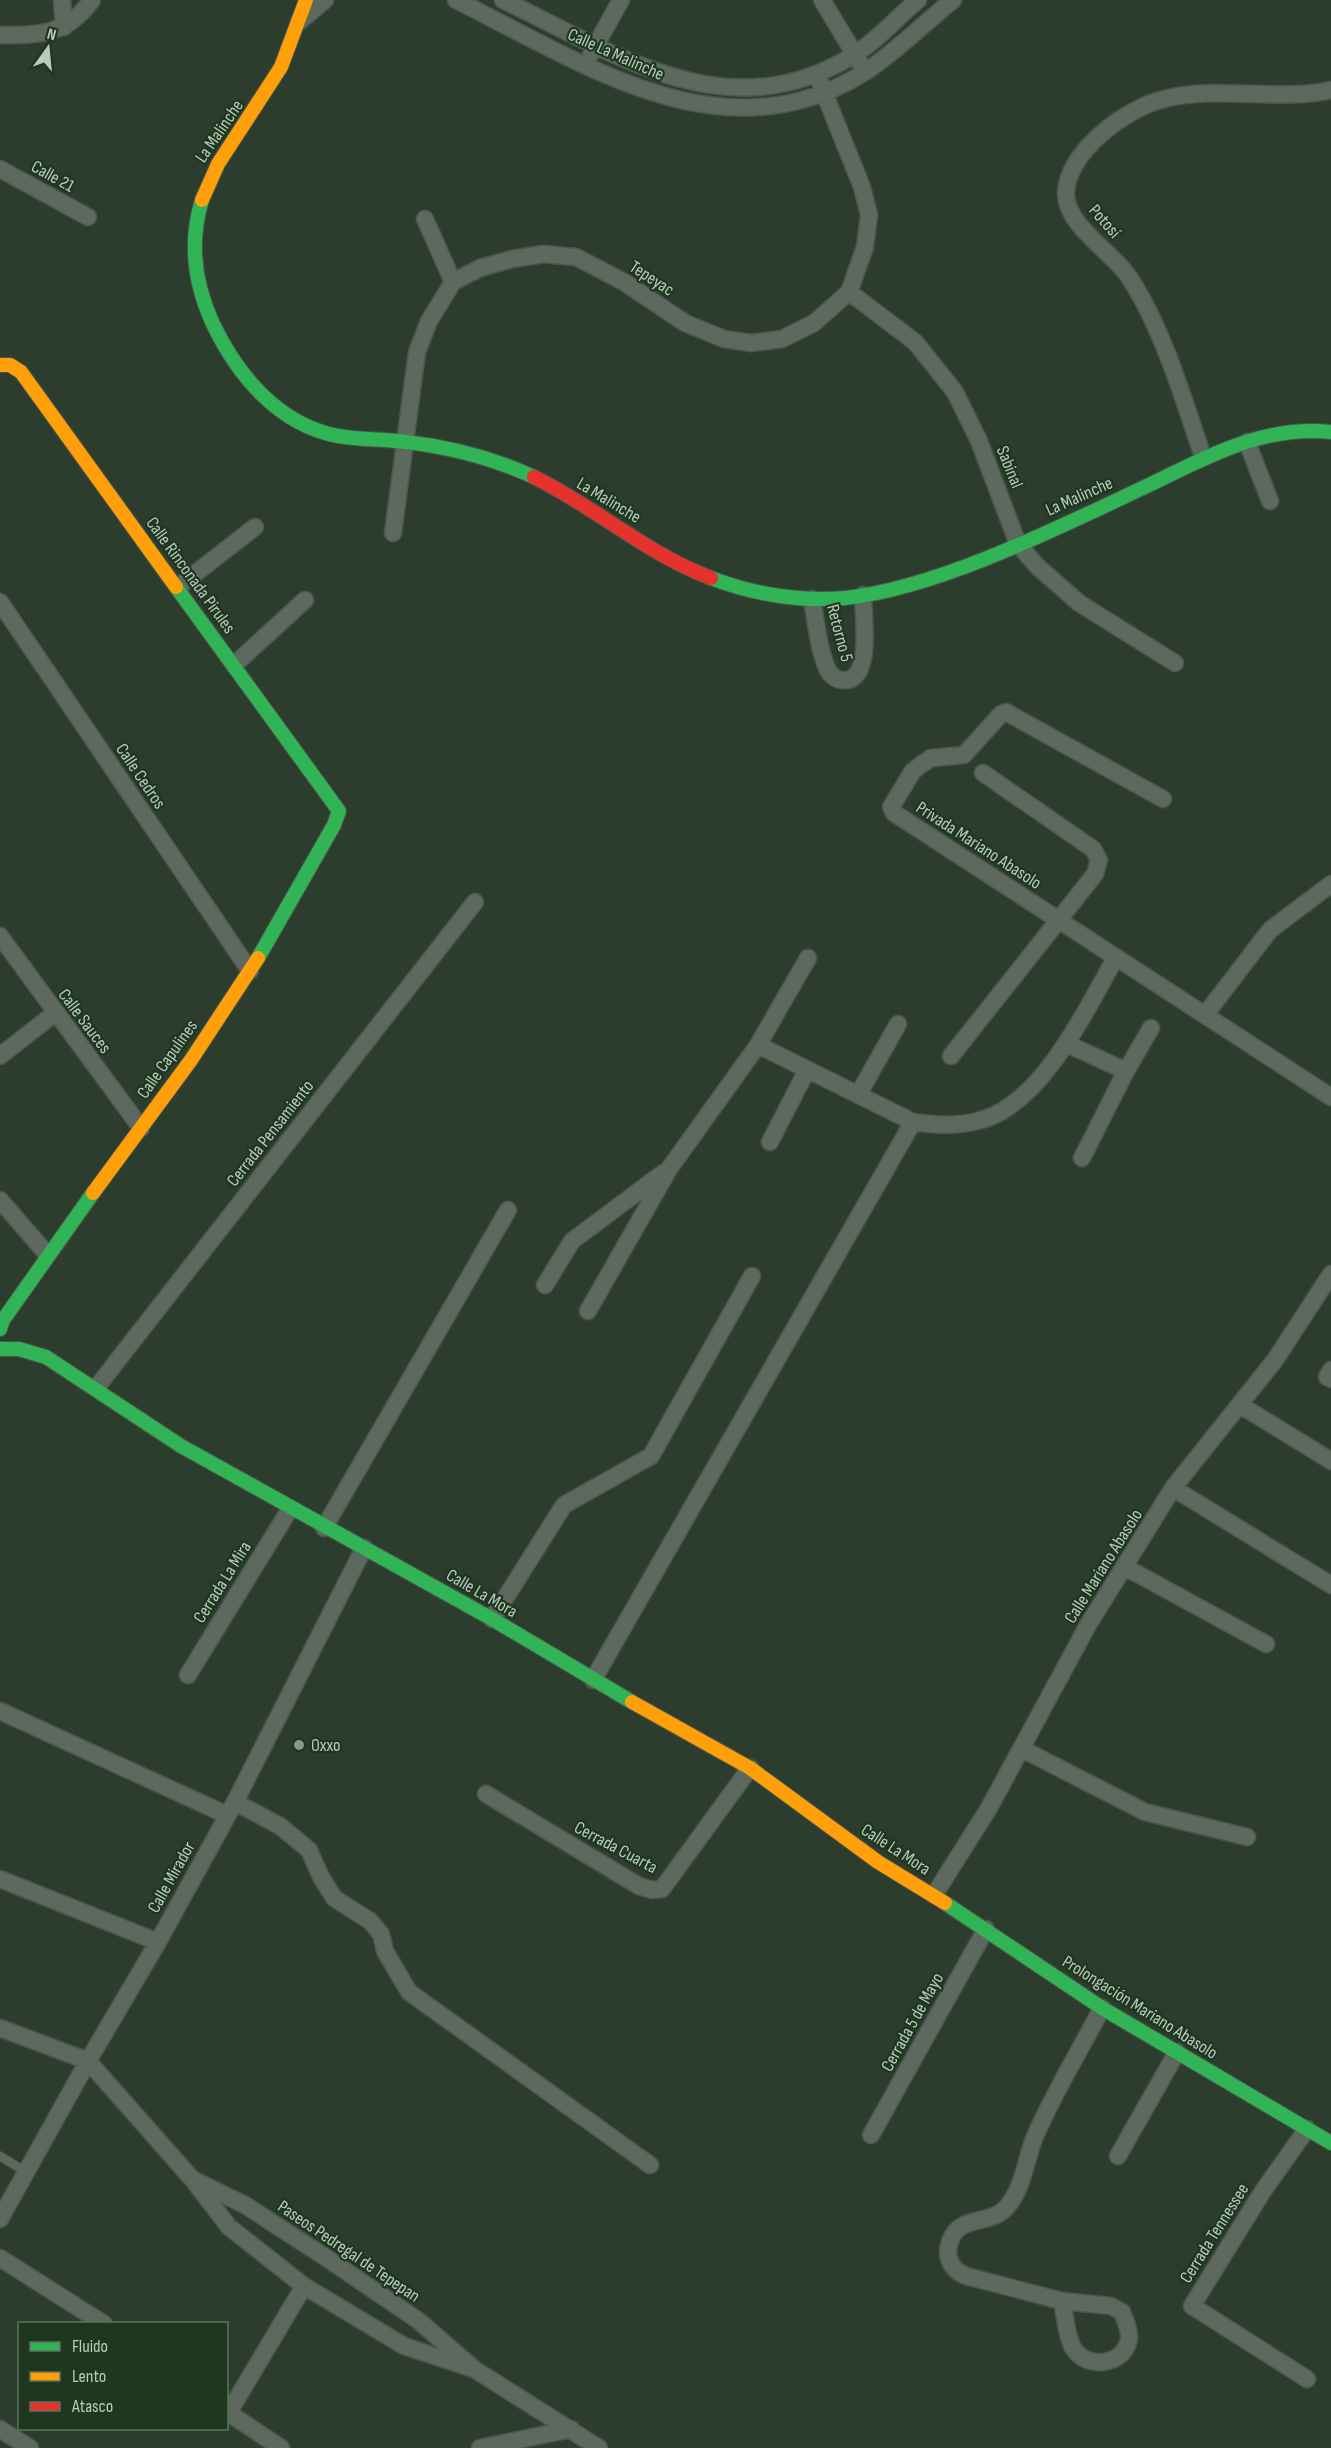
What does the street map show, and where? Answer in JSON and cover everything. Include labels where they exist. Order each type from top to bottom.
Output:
[{"type":"street","points":[[62,0],[64,27]]},
{"type":"street","points":[[0,35],[39,34],[64,27],[83,13],[92,0]]},
{"type":"street","points":[[299,23],[306,0]]},
{"type":"street","points":[[299,23],[325,0]]},
{"type":"street","name":"Calle La Malinche","points":[[456,0],[638,89],[711,107],[769,107],[825,93],[866,71],[953,0]]},
{"type":"street","name":"Calle La Malinche","points":[[503,0],[659,74],[698,85],[736,89],[817,75],[854,55],[918,0]]},
{"type":"street","points":[[586,64],[621,0]]},
{"type":"street","points":[[822,0],[866,71]]},
{"type":"street","name":"La Malinche","points":[[299,23],[283,64],[260,103],[224,152],[207,182],[196,221],[195,271],[208,316],[235,363],[267,399],[299,423],[348,440],[407,442],[467,454],[514,469],[584,504],[676,563],[718,580],[779,596],[812,599],[863,596],[923,581],[1018,544],[1203,457],[1278,433],[1318,429],[1331,432]]},
{"type":"street","name":"Tepeyac","points":[[453,282],[480,268],[512,259],[543,254],[576,257],[624,282],[685,323],[724,339],[751,343],[782,339],[814,323],[849,292],[865,247],[868,215],[862,187],[817,75]]},
{"type":"street","name":"Potosí","points":[[1203,457],[1166,350],[1128,276],[1074,218],[1066,197],[1068,177],[1079,156],[1121,118],[1163,99],[1205,93],[1309,94],[1331,90]]},
{"type":"street","name":"Calle 21","points":[[0,169],[88,217]]},
{"type":"street","points":[[393,533],[407,442],[417,352],[429,321],[453,282],[425,219]]},
{"type":"street","name":"Sabinal","points":[[849,292],[915,342],[955,392],[979,441],[1018,544],[1037,566],[1079,603],[1175,663]]},
{"type":"street","name":"Calle Rinconada Pirules","points":[[0,365],[10,364],[21,372],[331,799]]},
{"type":"street","points":[[1247,442],[1270,501]]},
{"type":"street","points":[[178,587],[255,527]]},
{"type":"street","name":"Retorno 5","points":[[812,599],[827,669],[836,678],[843,680],[856,676],[863,665],[863,596]]},
{"type":"street","points":[[234,665],[305,600]]},
{"type":"street","name":"Calle Cedros","points":[[0,602],[250,971]]},
{"type":"street","name":"Privada Mariano Abasolo","points":[[1163,799],[1006,712],[1001,714],[964,755],[931,758],[913,771],[891,807],[894,813],[1331,1097]]},
{"type":"street","points":[[951,1056],[1095,874],[1099,860],[1093,849],[983,773]]},
{"type":"street","name":"Calle Capulines","points":[[0,1329],[3,1320],[47,1254],[141,1128],[250,971],[334,825],[339,811],[331,799]]},
{"type":"street","points":[[1205,1015],[1270,930],[1331,884]]},
{"type":"street","name":"Cerrada Pensamiento","points":[[96,1388],[475,902]]},
{"type":"street","name":"Calle Sauces","points":[[0,936],[141,1128]]},
{"type":"street","points":[[758,1045],[913,1122],[943,1126],[983,1120],[1021,1099],[1067,1044],[1116,957]]},
{"type":"street","points":[[588,1311],[669,1169],[758,1045],[808,958]]},
{"type":"street","points":[[0,1056],[55,1013]]},
{"type":"street","points":[[858,1095],[898,1024]]},
{"type":"street","points":[[1082,1158],[1126,1071],[1151,1028]]},
{"type":"street","points":[[1067,1044],[1126,1071]]},
{"type":"street","points":[[770,1142],[807,1070]]},
{"type":"street","points":[[593,1680],[913,1122]]},
{"type":"street","points":[[545,1285],[573,1241],[669,1169]]},
{"type":"street","points":[[0,1200],[47,1254]]},
{"type":"street","points":[[324,1528],[508,1210]]},
{"type":"street","name":"Calle Mariano Abasolo","points":[[934,1895],[1022,1749],[1088,1625],[1173,1488],[1275,1360],[1331,1274]]},
{"type":"street","points":[[492,1619],[564,1505],[651,1456],[752,1276]]},
{"type":"street","name":"Calle La Mora","points":[[0,1349],[20,1349],[46,1356],[181,1446],[324,1528],[492,1619],[593,1680],[750,1768],[878,1862],[934,1895]]},
{"type":"street","points":[[1331,1370],[1327,1377],[1331,1379]]},
{"type":"street","points":[[1240,1405],[1331,1461]]},
{"type":"street","points":[[1173,1488],[1331,1585]]},
{"type":"street","name":"Cerrada La Mira","points":[[188,1676],[290,1509]]},
{"type":"street","name":"Calle Mirador","points":[[0,2219],[231,1809],[364,1548]]},
{"type":"street","points":[[1125,1567],[1266,1644]]},
{"type":"street","points":[[0,1711],[231,1809],[280,1826],[309,1850],[321,1877],[334,1898],[370,1922],[381,1934],[385,1951],[409,1992],[650,2165]]},
{"type":"street","points":[[1022,1749],[1145,1812],[1247,1837]]},
{"type":"street","name":"Cerrada Cuarta","points":[[486,1794],[639,1886],[651,1890],[662,1888],[750,1768]]},
{"type":"street","points":[[0,1879],[158,1942]]},
{"type":"street","name":"Prolongación Mariano Abasolo","points":[[934,1895],[1102,2008],[1331,2143]]},
{"type":"street","name":"Cerrada 5 de Mayo","points":[[872,2135],[986,1929]]},
{"type":"street","points":[[1062,2301],[1072,2346],[1081,2356],[1095,2361],[1107,2362],[1117,2359],[1125,2349],[1129,2338],[1122,2312],[1111,2306],[1062,2301],[966,2276],[955,2271],[950,2263],[948,2252],[952,2236],[959,2228],[994,2218],[1010,2204],[1023,2178],[1035,2135],[1102,2008]]},
{"type":"street","points":[[0,2028],[88,2061]]},
{"type":"street","points":[[1118,2156],[1177,2052]]},
{"type":"street","name":"Paseos Pedregal de Tepepan","points":[[88,2061],[193,2180],[229,2227],[304,2286],[404,2346],[474,2369]]},
{"type":"street","name":"Cerrada Tennessee","points":[[1307,2129],[1263,2191],[1192,2306],[1307,2379]]},
{"type":"street","name":"Paseos Pedregal de Tepepan","points":[[193,2180],[245,2205],[335,2263],[419,2321],[474,2369],[599,2448]]},
{"type":"street","points":[[0,2258],[101,2322]]},
{"type":"street","points":[[281,2448],[228,2412],[304,2286]]},
{"type":"street","points":[[0,2429],[30,2448]]},
{"type":"street","points":[[480,2448],[571,2429]]},
{"type":"lane","points":[[0,2156],[26,2172]]},
{"type":"traffic: fast","points":[[202,200],[195,247],[198,279],[207,309],[235,362],[248,379],[279,409],[297,421],[338,436],[439,447],[488,459],[534,477]]},
{"type":"traffic: fast","points":[[711,578],[743,588],[794,598],[845,598],[882,592],[920,582],[1001,553],[1194,463],[1238,445],[1283,433],[1331,432]]},
{"type":"traffic: fast","points":[[176,587],[339,811],[334,825],[258,958]]},
{"type":"traffic: fast","points":[[0,1329],[3,1320],[93,1193]]},
{"type":"traffic: fast","points":[[0,1349],[19,1349],[46,1357],[181,1446],[492,1619],[632,1702]]},
{"type":"traffic: fast","points":[[945,1903],[1102,2008],[1331,2143]]},
{"type":"traffic: slow","points":[[202,200],[218,164],[281,67],[306,0]]},
{"type":"traffic: slow","points":[[0,365],[10,365],[21,372],[176,587]]},
{"type":"traffic: slow","points":[[93,1193],[191,1060],[258,958]]},
{"type":"traffic: slow","points":[[632,1702],[750,1768],[878,1862],[945,1903]]},
{"type":"traffic: jam","points":[[534,477],[665,556],[711,578]]},
{"type":"place","name":"Oxxo","points":[[299,1745]]}]
